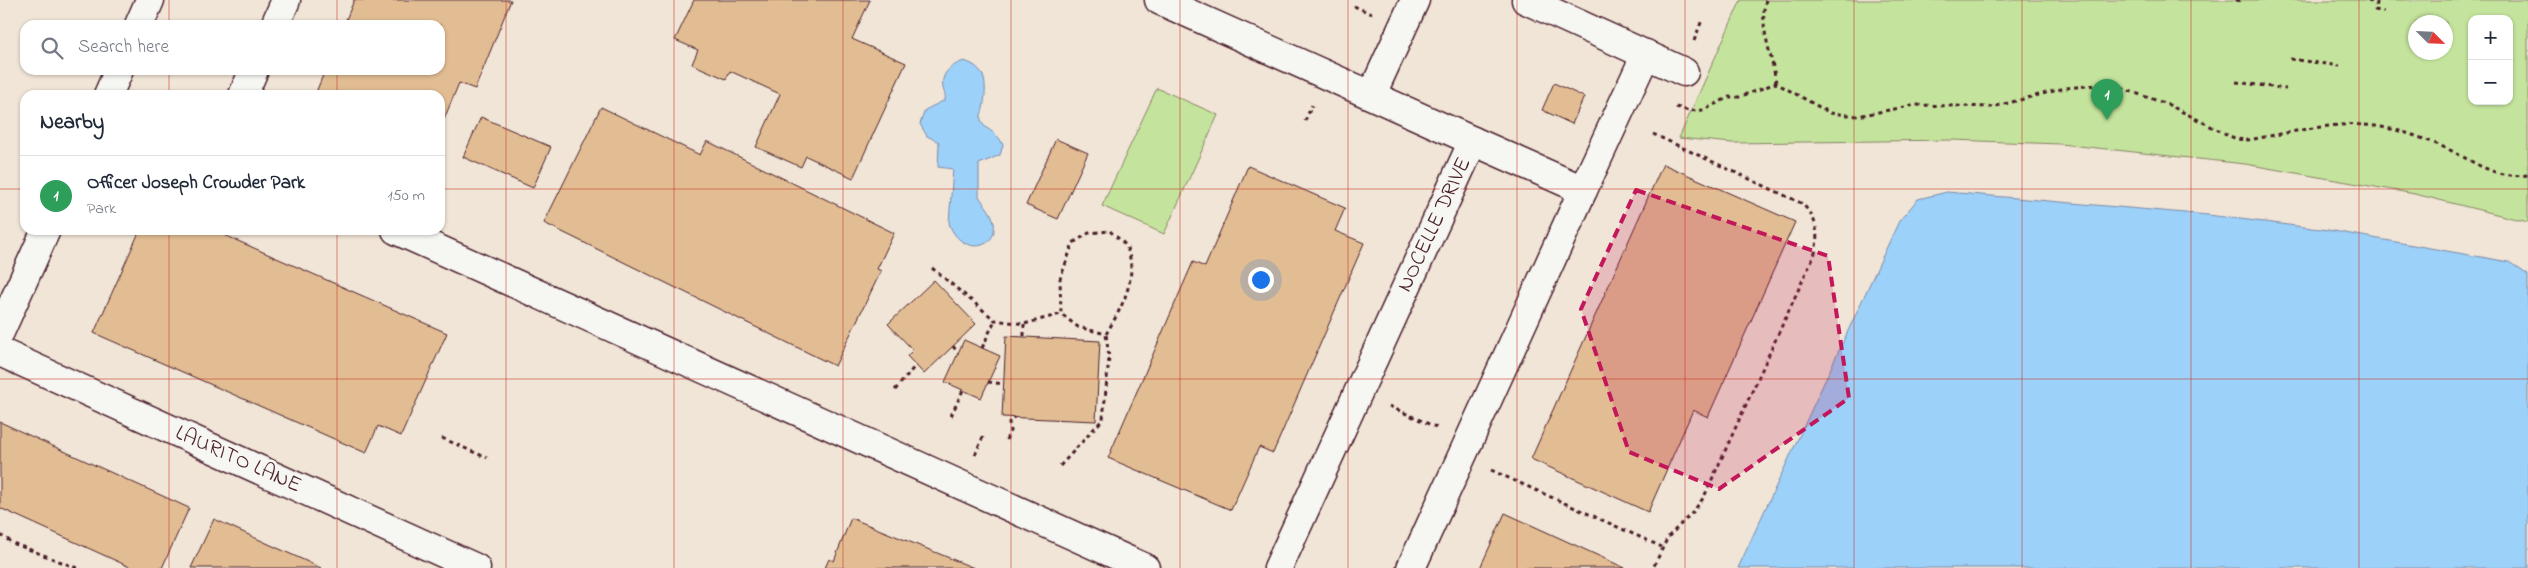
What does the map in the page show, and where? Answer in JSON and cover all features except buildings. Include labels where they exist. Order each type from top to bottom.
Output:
[{"type":"lane","points":[[141,20],[150,0]]},
{"type":"lane","points":[[277,20],[286,0]]},
{"type":"lane","name":"NOCELLE DRIVE","points":[[1159,0],[1372,94],[1473,141],[1278,568]]},
{"type":"lane","points":[[1372,94],[1415,0]]},
{"type":"lane","points":[[1526,0],[1646,54],[1687,60]]},
{"type":"lane","points":[[1411,568],[1646,54]]},
{"type":"lane","points":[[110,90],[117,75]]},
{"type":"lane","points":[[245,90],[252,75]]},
{"type":"lane","points":[[1473,141],[1583,190]]},
{"type":"lane","points":[[0,332],[44,235]]},
{"type":"lane","points":[[407,235],[1145,568]]},
{"type":"lane","name":"LAURITO LANE","points":[[0,352],[476,568]]},
{"type":"path","points":[[1766,0],[1764,23],[1776,83],[1830,113],[1858,116],[1915,105],[1993,107],[2065,88],[2109,84],[2167,104],[2236,139],[2248,140],[2339,126],[2380,126],[2427,140],[2492,172],[2506,176],[2528,175]]},
{"type":"path","points":[[2236,0],[2241,1]]},
{"type":"path","points":[[2368,0],[2376,2],[2376,10],[2384,12]]},
{"type":"path","points":[[1354,6],[1375,15]]},
{"type":"path","points":[[1687,60],[1702,20]]},
{"type":"path","points":[[2290,59],[2340,66]]},
{"type":"path","points":[[2236,82],[2286,89]]},
{"type":"path","points":[[1674,107],[1689,111],[1704,110],[1729,97],[1739,97],[1776,83]]},
{"type":"path","points":[[1653,134],[1801,203],[1811,212],[1816,223],[1818,238],[1815,253],[1704,497],[1693,512],[1668,537],[1653,568]]},
{"type":"path","points":[[1060,466],[1103,419],[1109,358],[1106,334],[1119,312],[1125,296],[1131,264],[1126,246],[1110,232],[1089,233],[1073,244],[1060,279],[1061,314]]},
{"type":"path","points":[[932,268],[996,320],[1024,324],[1061,314]]},
{"type":"path","points":[[1061,314],[1078,327],[1106,334]]},
{"type":"path","points":[[982,348],[996,320]]},
{"type":"path","points":[[1024,324],[1024,337]]},
{"type":"path","points":[[953,346],[958,352]]},
{"type":"path","points":[[895,390],[916,365]]},
{"type":"path","points":[[988,382],[1003,384]]},
{"type":"path","points":[[951,416],[963,390]]},
{"type":"path","points":[[1380,402],[1441,429]]},
{"type":"path","points":[[1006,440],[1010,431],[1009,422],[1014,417]]},
{"type":"path","points":[[971,464],[982,437]]},
{"type":"path","points":[[442,438],[487,458]]},
{"type":"path","points":[[1484,467],[1662,547]]},
{"type":"path","points":[[0,535],[15,544],[77,568]]},
{"type":"highlighted area","points":[[1636,190],[1828,256],[1849,398],[1719,489],[1629,452],[1581,309]]},
{"type":"green space","points":[[1741,0],[2528,0],[2528,222],[2415,194],[2245,164],[2060,144],[1952,140],[1732,143],[1679,138]]},
{"type":"green space","points":[[1157,88],[1218,115],[1164,234],[1102,206]]},
{"type":"water","points":[[964,61],[978,68],[982,73],[985,93],[981,120],[984,126],[997,136],[1003,145],[1000,155],[979,164],[979,196],[993,219],[994,233],[990,240],[977,246],[961,241],[949,223],[953,169],[938,167],[939,142],[927,136],[920,124],[925,110],[945,100],[943,78],[945,74],[951,67]]},
{"type":"water","points":[[1947,192],[2208,215],[2328,230],[2509,262],[2528,275],[2528,568],[1738,568],[1899,221],[1918,199]]},
{"type":"place","name":"Officer Joseph Crowder Park","points":[[2107,120]]}]
